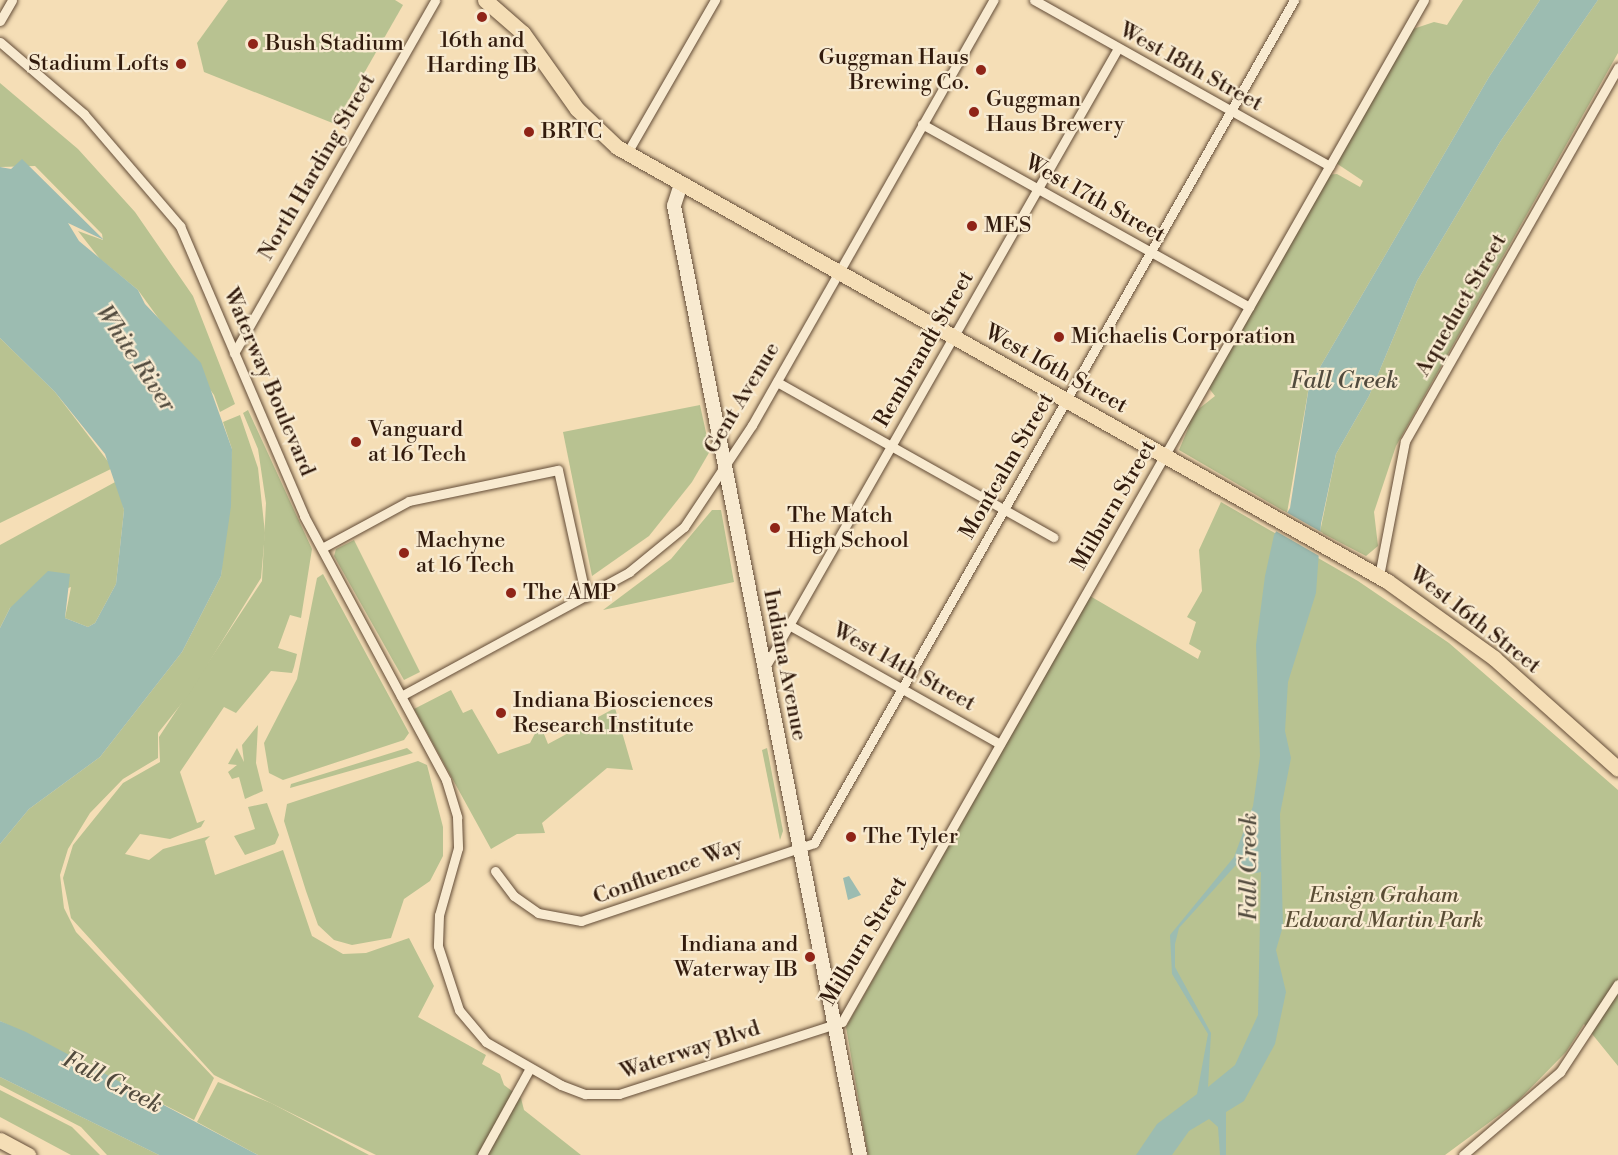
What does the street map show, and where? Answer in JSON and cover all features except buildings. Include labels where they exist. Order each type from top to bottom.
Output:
[{"type":"main road","name":"West 16th Street","points":[[485,0],[524,33],[581,114],[627,153],[1379,576],[1483,649],[1618,769]]},
{"type":"main road","name":"Indiana Avenue","points":[[681,184],[674,206],[860,1155]]},
{"type":"main road","points":[[0,1140],[23,1154]]},
{"type":"street","points":[[0,21],[12,0]]},
{"type":"street","name":"North Harding Street","points":[[234,353],[435,0]]},
{"type":"street","points":[[627,153],[714,0]]},
{"type":"street","name":"Gent Avenue","points":[[401,696],[586,597],[670,543],[725,466],[777,381],[993,0]]},
{"type":"street","name":"West 18th Street","points":[[1034,0],[1330,166]]},
{"type":"street","name":"Montcalm Street","points":[[800,849],[814,843],[1294,0]]},
{"type":"street","name":"Milburn Street","points":[[834,1023],[842,1022],[1424,0]]},
{"type":"street","name":"Waterway Boulevard","points":[[0,42],[84,114],[167,208],[200,266],[234,353],[322,548],[446,780]]},
{"type":"street","name":"Rembrandt Street","points":[[764,669],[1118,48]]},
{"type":"street","name":"Aqueduct Street","points":[[1379,576],[1405,441],[1618,68]]},
{"type":"street","name":"West 17th Street","points":[[922,124],[1249,307]]},
{"type":"street","points":[[777,381],[1053,537]]},
{"type":"street","points":[[322,548],[409,501],[558,470],[586,597]]},
{"type":"street","name":"West 14th Street","points":[[789,625],[1000,744]]},
{"type":"street","name":"Waterway Blvd","points":[[446,780],[457,817],[458,848],[439,915],[438,946],[459,1010],[486,1042],[530,1068],[585,1094],[618,1094],[834,1023]]},
{"type":"street","name":"Confluence Way","points":[[495,871],[513,896],[538,913],[581,921],[800,849]]},
{"type":"street","points":[[1463,1155],[1560,1072],[1618,984]]},
{"type":"street","points":[[482,1155],[530,1068]]},
{"type":"green space","points":[[228,0],[395,0],[403,5],[335,124],[204,72],[197,43]]},
{"type":"green space","points":[[1463,0],[1540,0],[1489,77],[1309,386],[1287,513],[1179,450],[1190,424],[1176,445],[1191,415],[1215,396],[1208,387],[1326,175],[1337,174],[1360,187],[1363,181],[1336,163],[1410,30],[1434,22],[1447,25]]},
{"type":"green space","points":[[1598,0],[1618,0],[1618,53],[1396,446],[1374,512],[1378,546],[1366,556],[1320,532],[1336,454],[1369,396],[1417,281],[1500,142]]},
{"type":"green space","points":[[0,83],[78,149],[135,212],[193,296],[235,404],[220,412],[214,395],[138,290],[100,259],[78,231],[103,240],[102,234],[35,166],[0,167]]},
{"type":"green space","points":[[0,338],[55,392],[113,468],[0,523]]},
{"type":"green space","points":[[700,405],[710,451],[692,482],[649,536],[592,576],[563,432]]},
{"type":"green space","points":[[248,410],[312,549],[301,618],[290,615],[278,648],[297,654],[294,667],[292,673],[271,671],[236,713],[224,707],[180,772],[197,823],[205,820],[201,827],[170,839],[140,834],[125,854],[149,860],[163,849],[210,836],[205,841],[215,875],[283,850],[312,936],[343,954],[366,953],[409,938],[434,986],[418,1017],[486,1055],[482,1064],[500,1074],[504,1085],[521,1098],[524,1110],[581,1155],[376,1155],[214,1075],[71,918],[63,878],[73,845],[123,783],[160,762],[159,737],[262,581],[266,503],[258,449],[243,413]]},
{"type":"green space","points":[[240,415],[258,468],[265,533],[261,578],[190,693],[158,733],[158,758],[123,779],[90,813],[68,849],[60,875],[64,908],[76,932],[214,1078],[194,1120],[0,1021],[0,844],[29,809],[100,757],[182,652],[221,576],[232,449],[223,422]]},
{"type":"green space","points":[[117,481],[124,510],[116,584],[95,623],[88,627],[65,618],[71,587],[10,608],[0,628],[0,545]]},
{"type":"green space","name":"Ensign Graham Edward Martin Park","points":[[1221,502],[1358,581],[1449,643],[1618,790],[1618,1066],[1584,1024],[1566,1052],[1517,1102],[1445,1155],[868,1155],[846,1027],[1090,596],[1198,659],[1201,651],[1189,644],[1196,622],[1187,617],[1202,591],[1199,550]]},
{"type":"green space","points":[[712,510],[721,510],[734,582],[603,610],[671,559]]},
{"type":"green space","points":[[354,540],[420,672],[404,680],[334,556],[336,549]]},
{"type":"green space","points":[[323,574],[409,733],[404,740],[283,780],[269,773],[264,743],[297,679],[317,578]]},
{"type":"green space","points":[[451,690],[463,713],[472,709],[498,754],[530,743],[540,724],[548,744],[615,708],[633,770],[607,768],[542,823],[545,833],[517,834],[491,849],[414,709]]},
{"type":"green space","points":[[258,725],[256,763],[263,791],[245,799],[239,777],[232,779],[228,772],[237,765],[228,764],[237,748],[244,762],[242,745]]},
{"type":"green space","points":[[407,748],[413,753],[290,788],[291,784]]},
{"type":"green space","points":[[767,748],[783,831],[780,840],[762,750]]},
{"type":"green space","points":[[418,761],[427,765],[443,827],[443,856],[430,881],[404,899],[391,938],[352,945],[334,940],[318,925],[306,891],[284,821],[287,804]]},
{"type":"green space","points":[[267,803],[279,835],[275,844],[245,855],[234,836],[255,829],[248,807]]},
{"type":"green space","points":[[0,1077],[159,1155],[107,1155],[81,1127],[0,1085]]},
{"type":"green space","points":[[218,1082],[271,1103],[369,1155],[258,1155],[197,1122]]},
{"type":"green space","points":[[0,1090],[72,1127],[100,1155],[71,1155],[0,1117]]},
{"type":"water","name":"Fall Creek","points":[[1540,0],[1598,0],[1500,142],[1417,281],[1369,396],[1336,454],[1321,524],[1316,593],[1288,682],[1285,731],[1291,758],[1280,814],[1283,926],[1276,950],[1286,992],[1275,1044],[1244,1101],[1226,1112],[1226,1155],[1220,1155],[1218,1127],[1209,1119],[1189,1131],[1172,1155],[1136,1155],[1157,1124],[1197,1094],[1208,1034],[1172,974],[1170,935],[1234,857],[1253,806],[1260,756],[1256,645],[1265,576],[1274,535],[1290,508],[1309,386],[1489,77]],"holes":[[[1236,865],[1251,874],[1261,872],[1258,1015],[1235,1065],[1208,1087],[1211,1033],[1175,967],[1175,944],[1179,928]]]},
{"type":"water","name":"White River","points":[[22,159],[104,240],[68,223],[79,241],[138,290],[145,304],[201,363],[232,449],[231,506],[221,576],[182,652],[100,757],[29,809],[0,844],[0,628],[10,608],[48,571],[70,574],[65,618],[88,627],[95,623],[116,584],[124,510],[105,454],[55,392],[0,338],[0,167],[11,169]]},
{"type":"water","points":[[849,876],[861,895],[848,900],[843,878]]},
{"type":"water","name":"Fall Creek","points":[[0,1021],[26,1032],[258,1155],[159,1155],[0,1077]]},
{"type":"pier","points":[[1284,511],[1323,533],[1321,557],[1274,530]]},
{"type":"place","name":"16th and Harding IB","points":[[482,17]]},
{"type":"place","name":"Bush Stadium","points":[[253,44]]},
{"type":"place","name":"Stadium Lofts","points":[[181,64]]},
{"type":"place","name":"Guggman Haus Brewing Co.","points":[[981,70]]},
{"type":"place","name":"Guggman Haus Brewery","points":[[974,112]]},
{"type":"place","name":"BRTC","points":[[529,132]]},
{"type":"place","name":"MES","points":[[972,226]]},
{"type":"place","name":"Michaelis Corporation","points":[[1059,337]]},
{"type":"place","name":"Vanguard at 16 Tech","points":[[356,442]]},
{"type":"place","name":"The Match High School","points":[[775,528]]},
{"type":"place","name":"Machyne at 16 Tech","points":[[404,553]]},
{"type":"place","name":"The AMP","points":[[511,593]]},
{"type":"place","name":"Indiana Biosciences Research Institute","points":[[501,713]]},
{"type":"place","name":"The Tyler","points":[[851,837]]},
{"type":"place","name":"Indiana and Waterway IB","points":[[810,957]]}]
